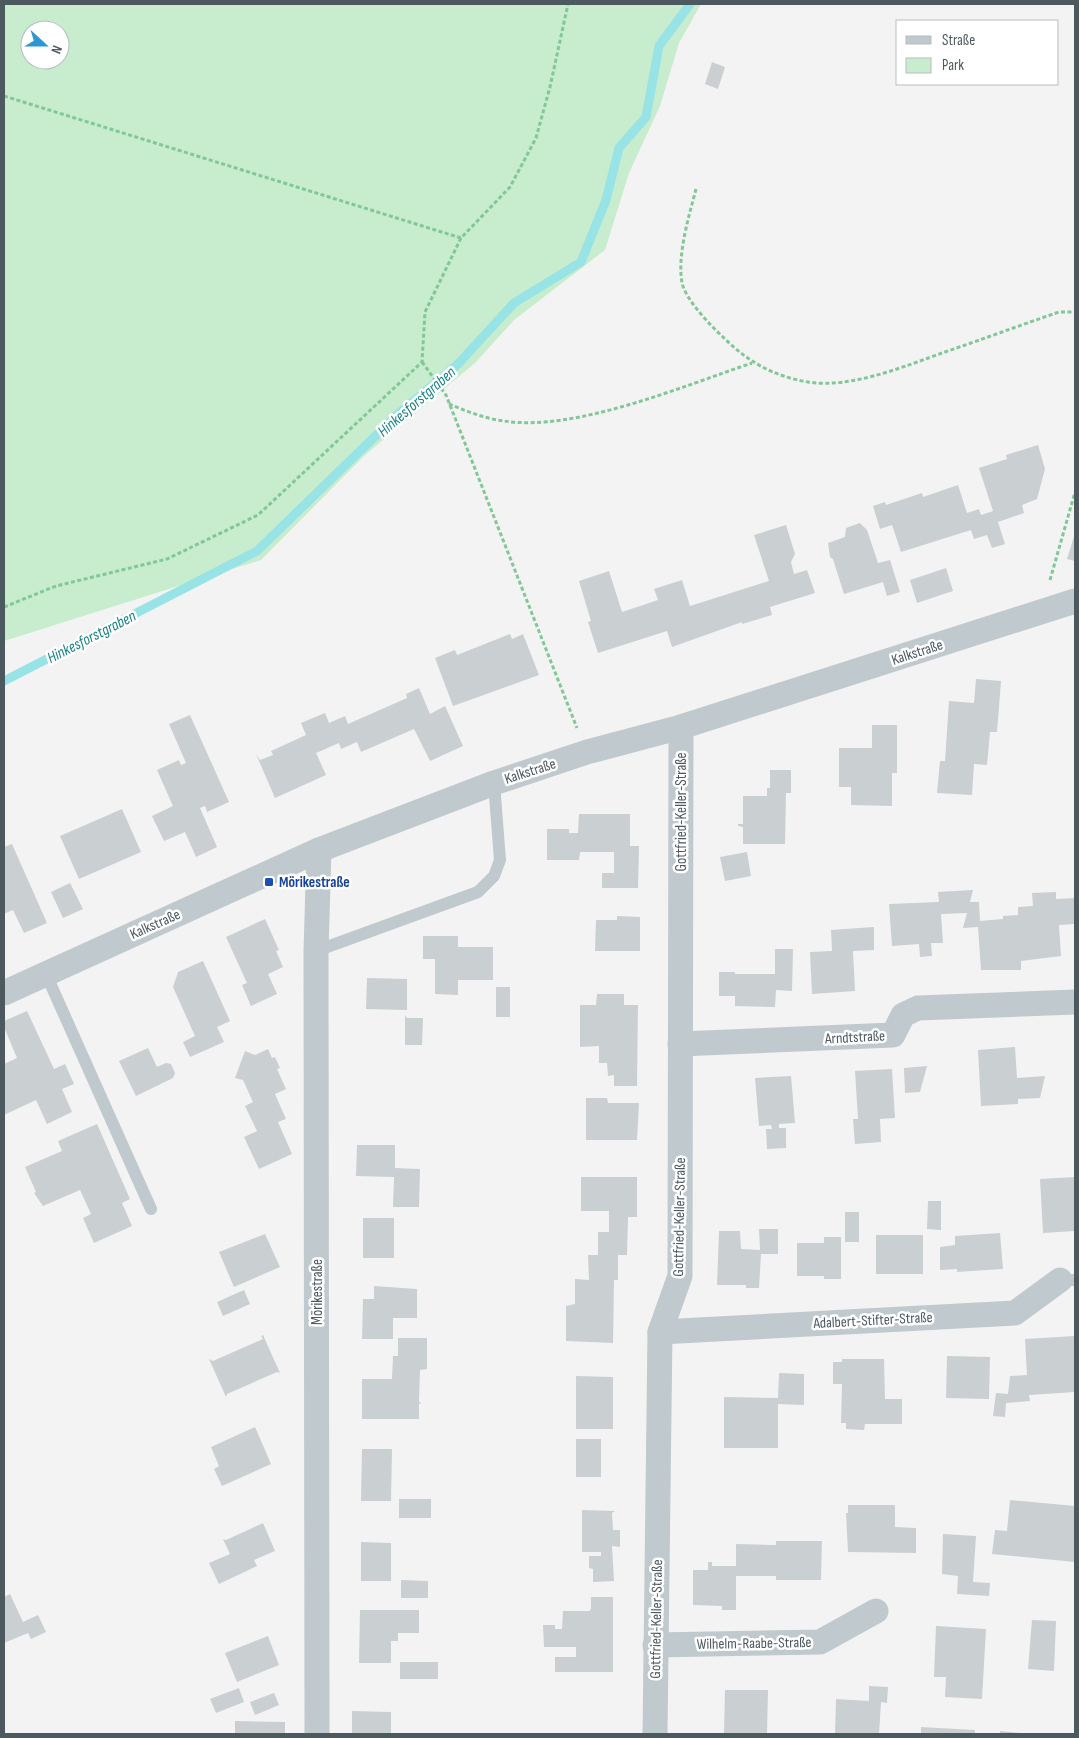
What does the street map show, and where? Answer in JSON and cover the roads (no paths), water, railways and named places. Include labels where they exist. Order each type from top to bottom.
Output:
[{"type":"street","name":"Kalkstraße","points":[[4,993],[320,850],[494,783],[587,752],[681,727],[1075,601]]},
{"type":"street","name":"Gottfried-Keller-Straße","points":[[655,1734],[660,1332],[680,1276],[681,727]]},
{"type":"street","name":"Mörikestraße","points":[[317,1734],[316,951],[320,850]]},
{"type":"street","name":"Arndtstraße","points":[[680,1044],[893,1035],[903,1015],[918,1008],[1075,1002]]},
{"type":"street","name":"Adalbert-Stifter-Straße","points":[[660,1332],[1015,1312],[1068,1280]]},
{"type":"street","name":"Wilhelm-Raabe-Straße","points":[[655,1645],[820,1642],[876,1611]]},
{"type":"lane","points":[[316,951],[478,892],[494,876],[500,860],[494,783]]},
{"type":"lane","points":[[46,974],[152,1209]]},
{"type":"waterway","name":"Hinkesforstgraben","points":[[4,681],[257,551],[397,415],[458,364],[514,303],[581,262],[606,200],[619,148],[646,117],[659,46],[690,4]]},
{"type":"place","name":"Mörikestraße","points":[[269,882]]}]
